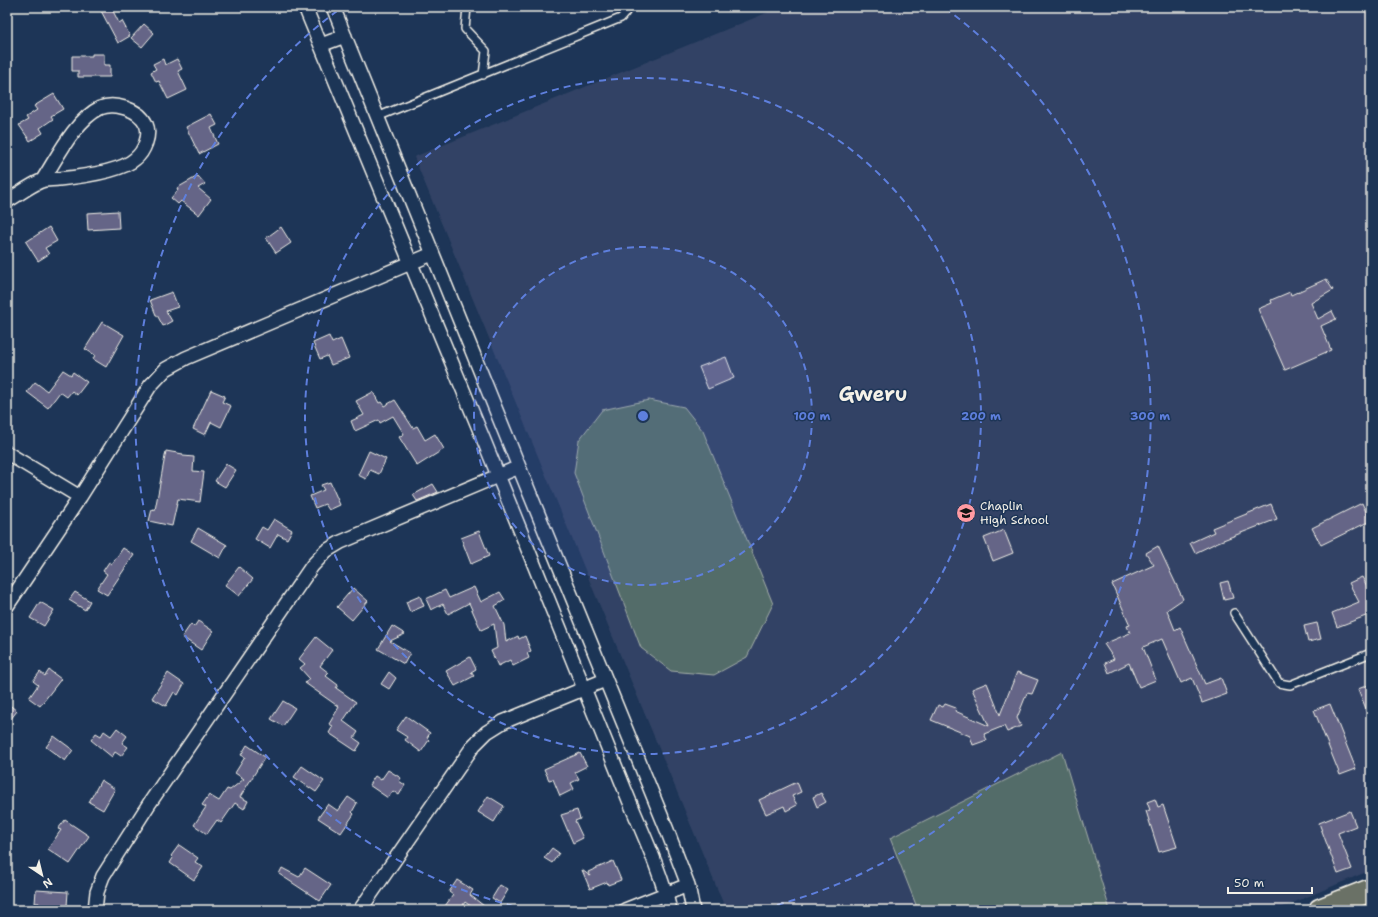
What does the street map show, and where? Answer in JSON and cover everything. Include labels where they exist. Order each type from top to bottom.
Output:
[{"type":"highway","points":[[1320,910],[1371,890]]},
{"type":"street","points":[[305,7],[499,475],[583,688],[651,852],[670,910]]},
{"type":"street","points":[[333,7],[667,830],[688,885],[694,910]]},
{"type":"street","points":[[321,45],[345,36]]},
{"type":"street","points":[[7,201],[42,181],[122,168],[135,160],[144,149],[147,135],[146,124],[139,116],[128,108],[111,105],[101,108],[85,119],[71,136],[42,181]]},
{"type":"street","points":[[7,606],[80,497],[150,386],[166,369],[186,358],[432,254]]},
{"type":"street","points":[[7,453],[80,497]]},
{"type":"street","points":[[95,910],[96,892],[103,876],[312,566],[326,551],[341,542],[519,467]]},
{"type":"street","points":[[360,910],[474,745],[487,732],[503,722],[605,680]]},
{"type":"street","points":[[625,910],[688,885]]},
{"type":"lane","points":[[467,7],[465,29],[486,51],[483,74]]},
{"type":"lane","points":[[377,117],[621,18],[626,12],[626,7]]},
{"type":"lane","points":[[1234,613],[1279,683],[1290,685],[1371,653]]},
{"type":"shaded area","name":"Chaplin High School","points":[[781,7],[1371,7],[1371,870],[1276,910],[726,910],[414,157]]},
{"type":"green space","points":[[649,400],[684,407],[703,431],[773,604],[747,657],[714,675],[671,671],[641,648],[574,473],[579,440],[602,410]]},
{"type":"green space","points":[[1062,752],[1110,910],[918,910],[890,838]]},
{"type":"building","points":[[99,7],[111,7],[119,23],[122,21],[130,36],[118,43]]},
{"type":"building","points":[[144,24],[154,33],[142,47],[131,38]]},
{"type":"building","points":[[92,54],[104,54],[104,65],[110,65],[110,77],[78,77],[78,71],[72,71],[72,56],[92,56]]},
{"type":"building","points":[[163,59],[165,65],[177,59],[182,69],[178,71],[187,90],[168,99],[159,81],[156,82],[151,72],[156,69],[153,64]]},
{"type":"building","points":[[54,94],[63,109],[51,116],[53,119],[40,128],[43,133],[30,141],[19,125],[28,120],[26,117],[37,110],[34,106]]},
{"type":"building","points":[[211,114],[217,125],[211,128],[218,144],[199,154],[186,127]]},
{"type":"building","points":[[198,176],[205,184],[198,188],[211,199],[199,215],[181,201],[178,204],[171,198],[178,190],[177,188]]},
{"type":"building","points":[[118,211],[119,228],[88,230],[87,213]]},
{"type":"building","points":[[49,227],[57,241],[45,248],[49,254],[38,261],[26,242]]},
{"type":"building","points":[[281,227],[291,243],[276,253],[266,238]]},
{"type":"building","points":[[1326,279],[1333,290],[1311,303],[1318,319],[1332,311],[1336,319],[1321,326],[1331,350],[1285,370],[1258,309],[1272,303],[1271,300],[1290,292],[1291,295]]},
{"type":"building","points":[[172,292],[178,307],[166,311],[172,321],[163,326],[156,315],[150,300]]},
{"type":"building","points":[[102,322],[124,335],[106,367],[93,359],[95,355],[85,349]]},
{"type":"building","points":[[329,336],[332,343],[341,339],[349,358],[331,365],[327,356],[320,359],[313,343]]},
{"type":"building","points":[[726,357],[734,378],[708,389],[699,367]]},
{"type":"building","points":[[63,370],[71,375],[73,372],[87,382],[77,395],[72,391],[67,397],[60,392],[48,408],[27,392],[35,382],[47,391]]},
{"type":"building","points":[[211,390],[225,396],[222,402],[231,406],[221,427],[211,422],[205,435],[193,429]]},
{"type":"building","points":[[373,392],[379,403],[381,402],[384,406],[395,400],[413,428],[417,426],[425,440],[435,434],[444,449],[417,466],[399,437],[404,434],[393,416],[380,423],[379,420],[355,431],[351,421],[364,415],[356,401]]},
{"type":"building","points":[[166,451],[183,454],[183,456],[194,457],[193,471],[204,472],[200,502],[178,499],[172,526],[149,521],[152,509],[155,510]]},
{"type":"building","points":[[369,451],[386,459],[379,474],[370,470],[366,479],[358,475]]},
{"type":"building","points":[[226,464],[236,470],[225,487],[215,481]]},
{"type":"building","points":[[330,482],[340,505],[329,510],[325,504],[315,508],[310,496],[324,490],[321,485]]},
{"type":"building","points":[[433,484],[438,492],[417,501],[413,495]]},
{"type":"building","points":[[1362,503],[1370,521],[1321,545],[1312,528]]},
{"type":"building","points":[[1271,504],[1277,519],[1218,542],[1195,553],[1190,543],[1214,532],[1212,528]]},
{"type":"building","points":[[274,519],[292,530],[287,539],[278,534],[270,548],[255,539],[262,527],[267,530]]},
{"type":"building","points":[[198,528],[227,545],[220,558],[191,541]]},
{"type":"building","points":[[1004,530],[1013,553],[993,561],[984,538]]},
{"type":"building","points":[[479,531],[489,556],[471,564],[461,538]]},
{"type":"building","points":[[1158,546],[1183,599],[1167,610],[1175,630],[1180,627],[1205,684],[1221,678],[1227,694],[1202,703],[1192,678],[1181,683],[1162,639],[1143,647],[1156,680],[1139,687],[1129,663],[1109,673],[1105,663],[1114,659],[1104,644],[1130,633],[1127,626],[1130,625],[1112,584],[1154,565],[1146,553]]},
{"type":"building","points":[[123,548],[134,555],[107,595],[97,589],[107,574],[103,571],[109,562],[112,564]]},
{"type":"building","points":[[239,567],[253,579],[239,596],[225,585]]},
{"type":"building","points":[[1362,577],[1368,588],[1371,586],[1371,614],[1337,627],[1332,613],[1359,602],[1349,583]]},
{"type":"building","points":[[1228,581],[1233,598],[1224,600],[1220,583]]},
{"type":"building","points":[[474,587],[481,602],[500,592],[505,600],[495,606],[504,625],[506,642],[518,636],[519,639],[525,636],[531,651],[527,653],[529,658],[513,666],[510,660],[498,666],[491,651],[497,648],[494,624],[481,630],[469,603],[448,614],[443,604],[431,610],[426,599],[445,590],[449,598]]},
{"type":"building","points":[[353,588],[368,601],[352,620],[337,607]]},
{"type":"building","points":[[75,592],[90,601],[85,610],[69,600]]},
{"type":"building","points":[[420,596],[424,606],[410,612],[406,602]]},
{"type":"building","points":[[40,602],[54,610],[44,626],[30,618]]},
{"type":"building","points":[[198,621],[213,631],[201,650],[182,637],[191,624],[194,627]]},
{"type":"building","points":[[1317,623],[1321,639],[1308,642],[1304,626]]},
{"type":"building","points":[[392,626],[405,634],[390,641],[410,653],[404,664],[378,649]]},
{"type":"building","points":[[316,637],[332,650],[320,666],[329,673],[326,676],[338,685],[336,688],[356,702],[343,721],[358,732],[354,738],[361,743],[356,751],[329,733],[333,726],[329,724],[339,707],[305,683],[309,678],[300,668],[305,664],[299,659]]},
{"type":"building","points":[[470,657],[476,669],[471,672],[474,676],[455,686],[446,671]]},
{"type":"building","points":[[49,670],[61,679],[40,706],[29,698],[38,685],[33,681],[40,672],[45,676]]},
{"type":"building","points":[[389,672],[396,678],[389,689],[381,684]]},
{"type":"building","points":[[1017,672],[1038,680],[1032,694],[1027,693],[1017,718],[1021,726],[1007,732],[1004,726],[984,734],[987,740],[973,745],[970,736],[931,720],[938,705],[943,707],[945,704],[956,708],[955,711],[989,726],[972,689],[987,683],[1000,715]]},
{"type":"building","points":[[168,673],[184,684],[178,695],[174,692],[166,706],[152,698]]},
{"type":"building","points":[[1371,684],[1371,721],[1358,689]]},
{"type":"building","points":[[283,701],[295,708],[283,726],[271,719]]},
{"type":"building","points":[[7,703],[17,711],[7,724]]},
{"type":"building","points":[[1330,704],[1356,769],[1340,775],[1314,710]]},
{"type":"building","points":[[406,716],[430,733],[427,738],[429,740],[421,752],[405,740],[407,737],[396,730]]},
{"type":"building","points":[[117,728],[127,736],[122,743],[128,747],[121,756],[115,752],[112,757],[91,740],[96,733],[101,736],[104,731],[111,736]]},
{"type":"building","points":[[54,736],[73,750],[65,761],[46,747]]},
{"type":"building","points":[[247,745],[265,757],[240,797],[248,801],[244,809],[235,803],[221,823],[217,820],[207,834],[194,825],[206,807],[202,805],[209,795],[219,801],[227,789],[230,790],[244,779],[235,773],[245,757],[241,755]]},
{"type":"building","points":[[580,753],[587,766],[575,772],[579,779],[571,783],[574,789],[560,796],[553,779],[549,780],[544,769]]},
{"type":"building","points":[[302,766],[324,781],[316,792],[294,777]]},
{"type":"building","points":[[388,770],[401,778],[399,781],[405,785],[399,795],[393,791],[388,798],[369,785],[375,776],[381,780]]},
{"type":"building","points":[[101,780],[115,789],[103,810],[89,802]]},
{"type":"building","points":[[797,782],[801,792],[792,796],[797,805],[786,811],[784,806],[766,814],[759,800]]},
{"type":"building","points":[[821,793],[826,802],[817,807],[813,797]]},
{"type":"building","points":[[488,796],[504,806],[494,822],[478,812]]},
{"type":"building","points":[[348,797],[357,803],[352,812],[354,814],[341,833],[318,818],[328,804],[338,811]]},
{"type":"building","points":[[1155,799],[1158,807],[1163,805],[1177,847],[1159,852],[1146,811],[1150,810],[1147,802]]},
{"type":"building","points":[[577,810],[580,819],[575,821],[583,838],[573,843],[561,815]]},
{"type":"building","points":[[1350,811],[1356,826],[1338,833],[1352,869],[1338,874],[1319,823]]},
{"type":"building","points":[[65,820],[89,836],[70,864],[48,849],[61,830],[58,829]]},
{"type":"building","points":[[179,845],[198,858],[195,862],[203,867],[194,880],[170,863],[173,858],[171,856]]},
{"type":"building","points":[[552,848],[559,853],[552,863],[544,858]]},
{"type":"building","points":[[613,861],[621,880],[608,885],[607,882],[590,889],[582,870],[590,876],[588,872]]},
{"type":"building","points":[[282,868],[299,877],[305,868],[331,885],[320,901],[279,874]]},
{"type":"building","points":[[457,880],[473,890],[470,895],[484,906],[481,910],[476,910],[465,902],[460,910],[451,910],[445,906],[453,895],[449,892]]},
{"type":"building","points":[[500,885],[508,890],[500,903],[492,898]]},
{"type":"building","points":[[36,890],[68,892],[67,906],[54,905],[55,910],[40,910],[39,903],[35,903]]},
{"type":"place","name":"Chaplin High School","points":[[966,513]]},
{"type":"district","name":"Gweru","points":[[873,394]]}]
